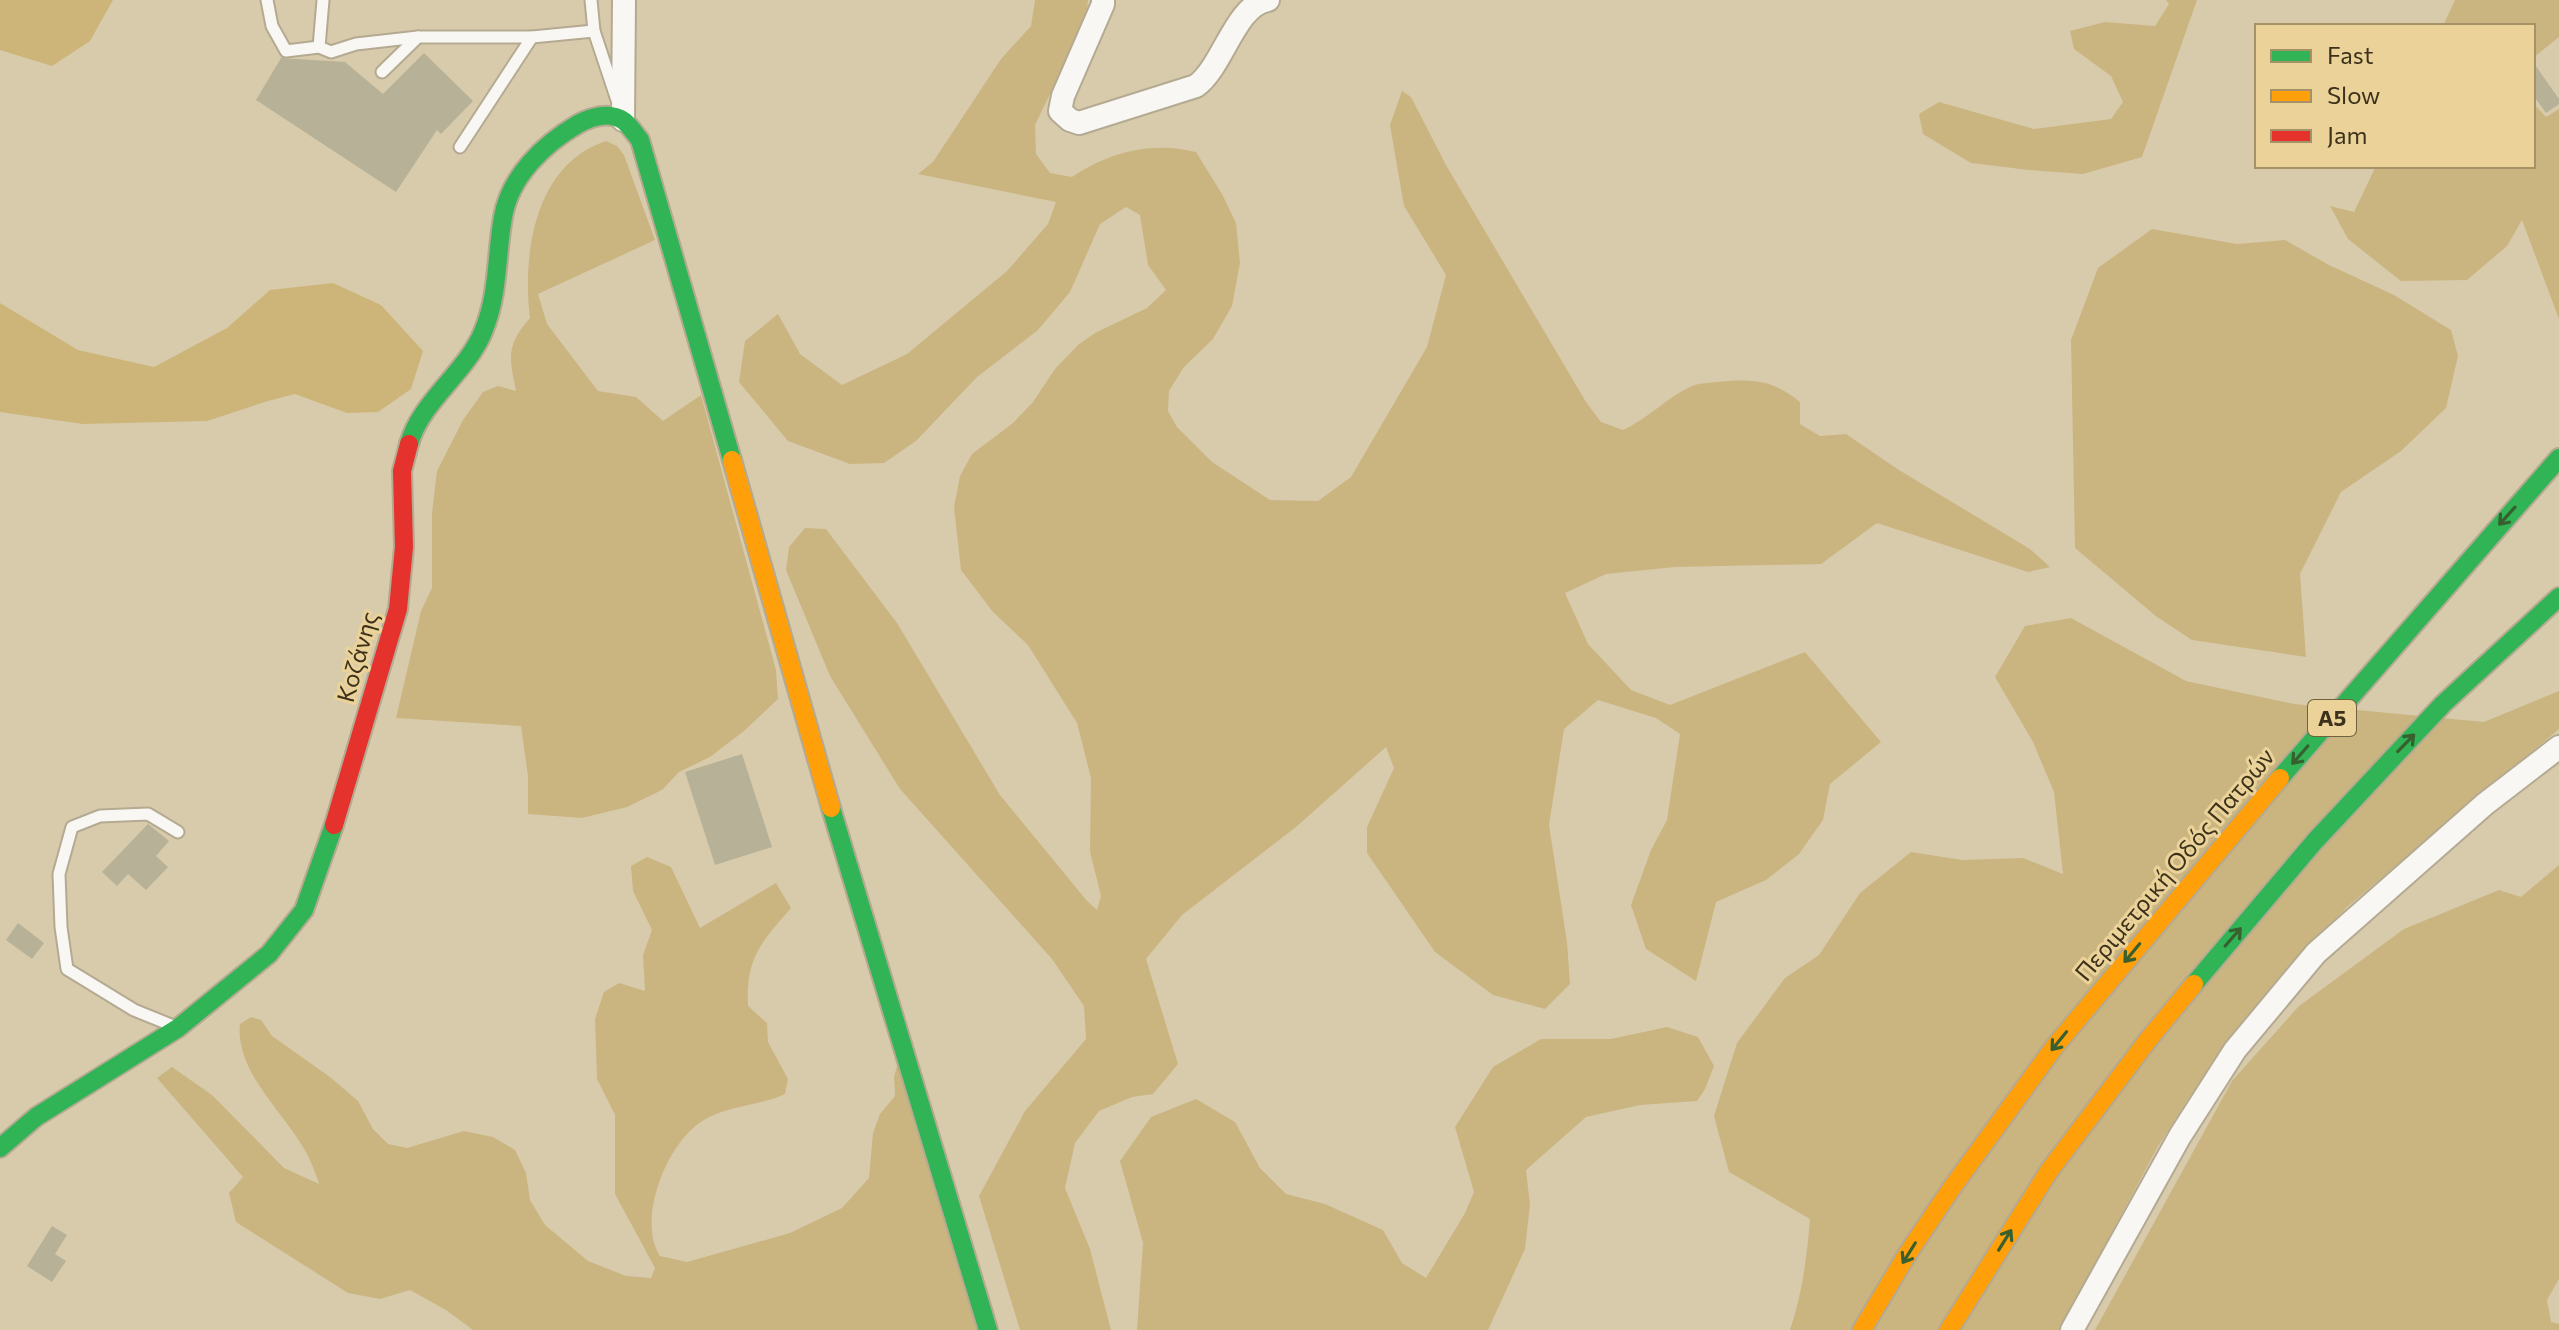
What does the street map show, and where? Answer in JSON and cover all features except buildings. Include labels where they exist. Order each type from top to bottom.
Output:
[{"type":"main road","name":"Κοζάνης","points":[[0,1148],[36,1117],[178,1028],[269,954],[304,910],[328,845],[398,609],[404,547],[402,471],[414,427],[469,358],[483,333],[495,297],[503,214],[514,185],[532,159],[566,131],[590,117],[606,116],[623,120]]},
{"type":"main road","points":[[623,120],[640,140],[839,835],[988,1330]]},
{"type":"main road","name":"Περιμετρική Οδός Πατρών","points":[[1862,1330],[1908,1253],[2004,1113],[2108,981],[2559,458]]},
{"type":"main road","points":[[1949,1330],[2049,1171],[2218,954],[2380,770],[2443,704],[2559,597]]},
{"type":"street","points":[[623,120],[624,0]]},
{"type":"street","points":[[1103,0],[1063,96],[1060,111],[1079,123],[1196,86],[1206,79],[1240,22],[1258,2],[1268,0]]},
{"type":"street","points":[[2072,1330],[2180,1136],[2245,1038],[2316,953],[2485,804],[2559,747]]},
{"type":"lane","points":[[267,0],[272,26],[286,51],[319,47],[331,52],[356,44],[418,37],[532,37],[594,31]]},
{"type":"lane","points":[[319,47],[323,0]]},
{"type":"lane","points":[[591,0],[594,31],[623,120]]},
{"type":"lane","points":[[382,72],[418,37]]},
{"type":"lane","points":[[460,147],[532,37]]},
{"type":"lane","points":[[178,832],[148,814],[100,816],[72,827],[59,874],[61,927],[67,969],[134,1010],[178,1028]]},
{"type":"shaded area","points":[[0,0],[113,0],[90,41],[52,66],[0,50]]},
{"type":"shaded area","points":[[1035,0],[1088,0],[1086,20],[1035,125],[1036,154],[1050,173],[1072,177],[1116,155],[1147,148],[1196,152],[1236,223],[1240,263],[1232,306],[1213,339],[1184,367],[1169,391],[1168,411],[1177,427],[1212,462],[1270,500],[1318,501],[1351,477],[1427,347],[1446,275],[1404,206],[1390,125],[1402,91],[1411,97],[1446,165],[1586,402],[1601,422],[1623,430],[1698,384],[1741,381],[1771,385],[1800,402],[1800,424],[1820,436],[1846,434],[1899,470],[2030,549],[2050,567],[2028,572],[1877,523],[1821,564],[1675,567],[1606,574],[1565,593],[1588,644],[1631,690],[1670,705],[1805,652],[1881,742],[1830,784],[1823,820],[1799,854],[1766,880],[1716,902],[1696,981],[1646,949],[1631,905],[1651,850],[1667,820],[1680,734],[1656,718],[1598,700],[1564,729],[1549,825],[1567,942],[1570,984],[1545,1009],[1493,995],[1435,952],[1367,853],[1367,827],[1394,768],[1386,747],[1296,827],[1182,915],[1146,959],[1178,1064],[1153,1094],[1132,1097],[1099,1111],[1075,1143],[1065,1188],[1090,1249],[1111,1330],[1020,1330],[979,1196],[1025,1111],[1086,1039],[1084,1006],[1052,959],[900,789],[830,676],[786,570],[789,547],[805,528],[826,529],[897,623],[1000,795],[1097,910],[1101,896],[1090,852],[1091,778],[1077,723],[1028,645],[993,612],[961,570],[954,507],[960,476],[972,454],[1013,423],[1078,345],[1095,333],[1147,308],[1166,290],[1148,265],[1140,215],[1126,207],[1100,224],[1070,292],[1038,330],[977,377],[916,441],[884,463],[850,464],[788,441],[739,382],[745,341],[778,314],[800,354],[842,385],[907,354],[1007,271],[1048,224],[1056,202],[918,174],[933,162],[1001,59],[1031,26]]},
{"type":"shaded area","points":[[2166,0],[2197,0],[2142,157],[2083,174],[2029,170],[1971,163],[1923,134],[1919,114],[1939,102],[2034,129],[2111,119],[2123,102],[2111,76],[2074,49],[2070,31],[2105,22],[2155,26],[2169,4]]},
{"type":"shaded area","points":[[2455,0],[2559,0],[2559,37],[2535,56],[2535,24],[2444,24]]},
{"type":"shaded area","points":[[2535,105],[2546,117],[2559,109],[2559,319],[2522,220],[2507,246],[2467,280],[2401,281],[2348,239],[2330,206],[2354,212],[2375,168],[2535,168]]},
{"type":"shaded area","points":[[606,141],[617,146],[624,155],[655,240],[538,294],[547,324],[598,391],[636,397],[663,421],[701,395],[776,670],[778,699],[710,757],[679,772],[662,790],[627,807],[582,818],[528,814],[528,776],[521,726],[396,718],[421,611],[432,588],[432,513],[437,471],[463,420],[483,392],[498,386],[516,391],[511,352],[522,327],[530,318],[529,266],[538,214],[563,169],[582,153]]},
{"type":"shaded area","points":[[2152,229],[2237,244],[2285,240],[2329,265],[2394,295],[2451,330],[2458,356],[2446,408],[2401,451],[2341,492],[2300,574],[2306,657],[2192,640],[2157,617],[2075,548],[2071,340],[2098,268]]},
{"type":"shaded area","points":[[333,283],[381,305],[423,351],[411,389],[378,412],[347,413],[295,394],[207,421],[83,424],[0,412],[0,303],[78,350],[154,367],[227,328],[270,290]]},
{"type":"shaded area","points":[[2071,618],[2186,681],[2294,704],[2484,722],[2559,691],[2559,729],[2347,907],[2267,992],[2198,1084],[2157,1148],[2060,1330],[1790,1330],[1798,1303],[1810,1219],[1729,1172],[1714,1116],[1737,1043],[1785,978],[1819,955],[1860,893],[1911,852],[1962,860],[2023,858],[2063,874],[2054,792],[2033,742],[1995,677],[2025,626]]},
{"type":"shaded area","points":[[647,857],[671,867],[700,928],[776,883],[791,908],[758,952],[748,989],[748,1006],[767,1023],[768,1042],[788,1079],[785,1094],[719,1113],[698,1124],[686,1135],[665,1167],[653,1205],[654,1241],[660,1256],[687,1262],[790,1233],[842,1208],[869,1178],[873,1133],[880,1114],[895,1096],[894,1077],[900,1055],[980,1330],[473,1330],[446,1310],[410,1290],[380,1299],[348,1293],[236,1222],[229,1193],[243,1177],[157,1078],[172,1067],[212,1095],[284,1168],[319,1184],[304,1149],[260,1087],[244,1057],[240,1024],[251,1017],[261,1020],[272,1036],[358,1101],[373,1129],[388,1144],[407,1148],[464,1131],[493,1137],[515,1150],[526,1173],[530,1200],[545,1225],[588,1261],[626,1276],[651,1278],[655,1268],[615,1194],[615,1115],[597,1079],[595,1019],[604,992],[619,983],[645,991],[643,955],[652,930],[633,891],[631,866]]},
{"type":"shaded area","points":[[2559,865],[2559,1279],[2547,1300],[2551,1322],[2559,1324],[2559,1330],[2095,1330],[2232,1081],[2299,1006],[2404,929],[2499,890],[2521,897]]},
{"type":"shaded area","points":[[1667,1027],[1698,1037],[1714,1066],[1705,1089],[1697,1101],[1640,1105],[1586,1117],[1526,1170],[1530,1205],[1525,1249],[1488,1330],[1137,1330],[1143,1243],[1120,1161],[1151,1117],[1196,1099],[1235,1122],[1260,1168],[1286,1194],[1325,1204],[1383,1230],[1402,1263],[1426,1278],[1474,1192],[1455,1127],[1493,1067],[1541,1039],[1611,1039]]},
{"type":"traffic: fast","points":[[409,444],[423,414],[466,361],[483,332],[495,289],[503,217],[513,188],[530,163],[553,141],[583,121],[607,116],[624,121],[640,140],[732,460]]},
{"type":"traffic: fast","points":[[2280,778],[2559,458]]},
{"type":"traffic: fast","points":[[2194,984],[2315,841],[2443,704],[2559,597]]},
{"type":"traffic: fast","points":[[831,808],[988,1330]]},
{"type":"traffic: fast","points":[[0,1148],[36,1117],[178,1028],[269,954],[304,910],[334,825]]},
{"type":"traffic: slow","points":[[732,460],[831,808]]},
{"type":"traffic: slow","points":[[1862,1330],[1951,1189],[2055,1046],[2280,778]]},
{"type":"traffic: slow","points":[[1949,1330],[2049,1171],[2194,984]]},
{"type":"traffic: jam","points":[[334,825],[398,609],[404,547],[402,471],[409,444]]}]
